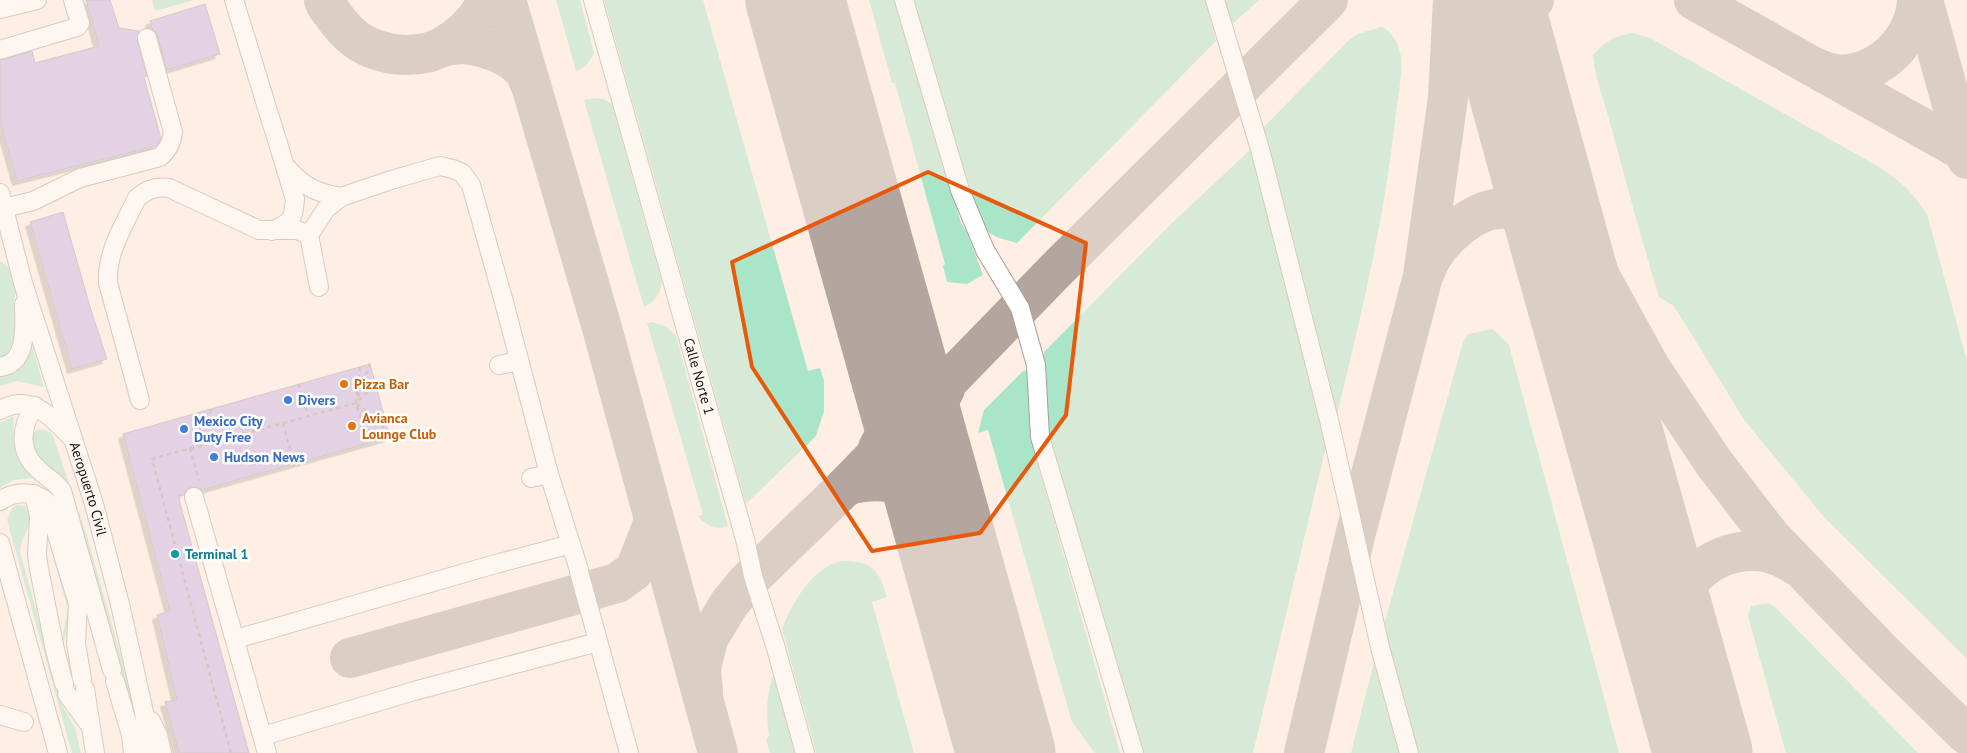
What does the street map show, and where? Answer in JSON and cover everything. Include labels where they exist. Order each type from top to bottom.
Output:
[{"type":"street","points":[[0,9],[36,0]]},
{"type":"street","points":[[0,50],[77,27],[80,23],[73,0]]},
{"type":"street","points":[[234,0],[295,199],[293,216],[287,224],[272,230]]},
{"type":"street","name":"Calle Norte 1","points":[[593,0],[745,539],[753,576],[775,645],[805,753]]},
{"type":"street","points":[[904,0],[960,190],[985,250],[1020,308],[1036,365],[1040,437],[1134,753]]},
{"type":"street","points":[[1215,0],[1242,86],[1262,159],[1328,420],[1380,647],[1409,753]]},
{"type":"street","points":[[0,367],[10,364],[15,360],[21,349],[25,322],[21,276],[1,203],[33,201],[80,178],[160,157],[167,150],[172,140],[173,132],[147,38]]},
{"type":"street","points":[[285,164],[299,182],[327,195],[341,197]]},
{"type":"street","points":[[319,287],[309,235],[326,209],[341,197],[440,166],[462,173],[470,185],[473,194],[549,474],[571,544],[629,753]]},
{"type":"street","points":[[140,400],[108,284],[107,270],[110,255],[137,198],[152,189],[169,188],[259,230],[297,230],[309,235]]},
{"type":"street","points":[[0,236],[21,276]]},
{"type":"street","points":[[0,256],[21,276]]},
{"type":"street","name":"Aeropuerto Civil","points":[[21,276],[94,504],[120,604],[144,712],[148,753]]},
{"type":"street","points":[[499,365],[519,360]]},
{"type":"street","points":[[0,410],[21,404],[35,406],[45,412],[73,439]]},
{"type":"street","points":[[35,406],[24,425],[24,446],[29,458],[38,469],[57,484],[62,491],[131,735],[133,753]]},
{"type":"street","points":[[531,478],[549,474]]},
{"type":"street","points":[[196,489],[267,753]]},
{"type":"street","points":[[0,501],[18,493],[34,494],[48,502],[51,509],[78,604],[76,644],[94,753]]},
{"type":"street","points":[[34,494],[39,516],[37,555],[39,570],[55,650],[65,689],[90,726]]},
{"type":"street","points":[[0,543],[58,753]]},
{"type":"street","points":[[236,640],[492,565],[571,544]]},
{"type":"street","points":[[263,736],[414,691],[598,642]]},
{"type":"street","name":"Aeropuerto Civil","points":[[144,712],[154,727],[162,753]]},
{"type":"street","points":[[0,715],[24,722]]},
{"type":"path","points":[[356,403],[370,364]]},
{"type":"path","points":[[360,367],[356,403],[368,444]]},
{"type":"path","points":[[299,384],[308,416]]},
{"type":"path","points":[[356,403],[375,385]]},
{"type":"path","points":[[356,403],[388,431]]},
{"type":"path","points":[[210,409],[218,441]]},
{"type":"path","points":[[283,423],[294,464]]},
{"type":"path","points":[[190,448],[196,489]]},
{"type":"highlighted area","points":[[928,172],[1086,243],[1066,415],[980,533],[872,551],[752,367],[732,262]]},
{"type":"green space","points":[[152,0],[194,0],[155,11]]},
{"type":"green space","points":[[556,0],[580,0],[594,53],[585,67],[576,71]]},
{"type":"green space","points":[[604,0],[703,0],[808,371],[820,368],[824,381],[824,411],[816,436],[746,504]]},
{"type":"green space","points":[[869,0],[897,0],[961,223],[967,232],[983,275],[967,284],[947,282],[943,266],[945,264],[895,83],[892,83]]},
{"type":"green space","points":[[913,0],[1205,0],[1216,41],[1017,243],[990,233],[979,217],[971,197]]},
{"type":"green space","points":[[1221,0],[1259,0],[1229,27]]},
{"type":"green space","points":[[1381,27],[1389,31],[1399,48],[1401,57],[1400,88],[1378,234],[1336,419],[1262,129],[1349,40],[1358,34]]},
{"type":"green space","points":[[1633,33],[1650,38],[1879,167],[1906,188],[1927,214],[1967,361],[1967,659],[1824,517],[1745,421],[1674,306],[1659,297],[1598,84],[1593,55],[1610,40]]},
{"type":"green space","points":[[603,99],[612,104],[662,283],[656,297],[644,307],[584,100]]},
{"type":"green space","points":[[1250,150],[1328,438],[1253,753],[1137,753],[1046,430],[1044,352],[1171,224]]},
{"type":"green space","points":[[0,261],[12,271],[16,282],[17,288],[14,302],[17,336],[13,348],[0,359]]},
{"type":"green space","points":[[652,322],[667,327],[676,336],[728,526],[719,528],[711,526],[698,516],[703,514],[647,323]]},
{"type":"green space","points":[[1493,329],[1509,345],[1619,753],[1416,753],[1382,632],[1463,342],[1468,334]]},
{"type":"green space","points":[[32,346],[44,387],[17,381],[0,386],[0,376],[12,372],[21,366],[28,357]]},
{"type":"green space","points":[[1030,369],[1029,421],[1032,443],[1120,753],[1095,753],[1072,722],[988,430],[978,433],[984,410],[1023,371]]},
{"type":"green space","points":[[13,416],[14,442],[17,456],[33,478],[14,480],[0,488],[0,423]]},
{"type":"green space","points":[[40,429],[50,432],[53,436],[87,536],[131,692],[138,733],[62,478],[37,459],[30,437],[36,430]]},
{"type":"green space","points":[[17,505],[28,506],[31,511],[30,522],[20,552],[63,707],[75,728],[81,753],[72,753],[7,520],[12,508]]},
{"type":"green space","points":[[42,516],[72,605],[61,652],[59,652],[67,606]]},
{"type":"green space","points":[[841,561],[852,561],[873,568],[884,587],[887,597],[872,602],[914,753],[816,753],[782,629],[791,608],[804,588],[821,571]]},
{"type":"green space","points":[[1768,603],[1776,608],[1918,753],[1786,753],[1748,616],[1751,606]]},
{"type":"green space","points":[[1374,662],[1381,671],[1403,753],[1351,753]]},
{"type":"green space","points":[[775,670],[798,753],[770,753],[766,739],[769,736],[767,720],[768,695]]},
{"type":"building","points":[[86,0],[110,0],[119,28],[139,31],[137,41],[147,76],[144,77],[161,139],[156,146],[17,181],[0,121],[0,60],[32,51],[35,63],[99,46]]},
{"type":"building","points":[[205,4],[220,54],[167,70],[157,35],[152,29],[150,21]]},
{"type":"building","points":[[63,212],[107,359],[72,369],[30,222]]},
{"type":"building","name":"Terminal 1","points":[[370,364],[390,437],[202,490],[192,487],[186,490],[184,495],[178,496],[249,753],[179,753],[165,702],[177,700],[157,615],[170,611],[123,434]]},
{"type":"taxiway","points":[[324,0],[345,29],[362,44],[369,47],[384,52],[407,55],[422,54],[460,44],[490,49],[516,63],[525,73],[531,86]]},
{"type":"taxiway","points":[[442,47],[469,27],[479,15],[487,0]]},
{"type":"taxiway","points":[[506,0],[602,328],[718,753]]},
{"type":"taxiway","points":[[703,693],[701,668],[708,639],[729,604],[747,582],[846,486],[1057,269],[1328,0]]},
{"type":"taxiway","points":[[1304,753],[1355,536],[1423,276],[1448,98],[1453,0]]},
{"type":"taxiway","points":[[1490,0],[1495,5]]},
{"type":"taxiway","points":[[1512,66],[1512,48],[1516,31],[1519,22],[1534,0]]},
{"type":"taxiway","points":[[1694,0],[1967,153]]},
{"type":"taxiway","points":[[1819,69],[1836,74],[1853,74],[1869,69],[1884,60],[1897,48],[1907,33],[1914,17],[1917,0]]},
{"type":"taxiway","points":[[1923,0],[1967,159]]},
{"type":"taxiway","points":[[1531,135],[1558,200],[1650,367],[1714,463],[1771,537],[1879,649],[1967,735]]},
{"type":"taxiway","points":[[1426,270],[1435,252],[1448,236],[1474,216],[1489,210],[1514,210],[1526,216],[1538,224],[1561,248]]},
{"type":"taxiway","points":[[878,448],[889,422],[894,394],[891,338]]},
{"type":"taxiway","points":[[942,522],[932,472],[930,438],[937,405],[945,389]]},
{"type":"taxiway","points":[[846,486],[879,481],[891,482],[913,489],[931,501],[942,522]]},
{"type":"taxiway","points":[[350,658],[617,583],[635,570],[654,521]]},
{"type":"taxiway","points":[[1674,647],[1671,636],[1673,613],[1686,585],[1708,564],[1722,557],[1737,553],[1758,551],[1777,555],[1799,567]]},
{"type":"taxiway","points":[[982,671],[1001,709],[1029,753]]},
{"type":"runway","points":[[795,0],[1006,753]]},
{"type":"runway","points":[[1493,0],[1703,753]]},
{"type":"place","name":"Pizza Bar","points":[[344,384]]},
{"type":"place","name":"Divers","points":[[288,400]]},
{"type":"place","name":"Avianca Lounge Club","points":[[352,426]]},
{"type":"place","name":"Mexico City Duty Free","points":[[184,429]]},
{"type":"place","name":"Hudson News","points":[[214,457]]},
{"type":"place","name":"Terminal 1","points":[[175,554]]}]
